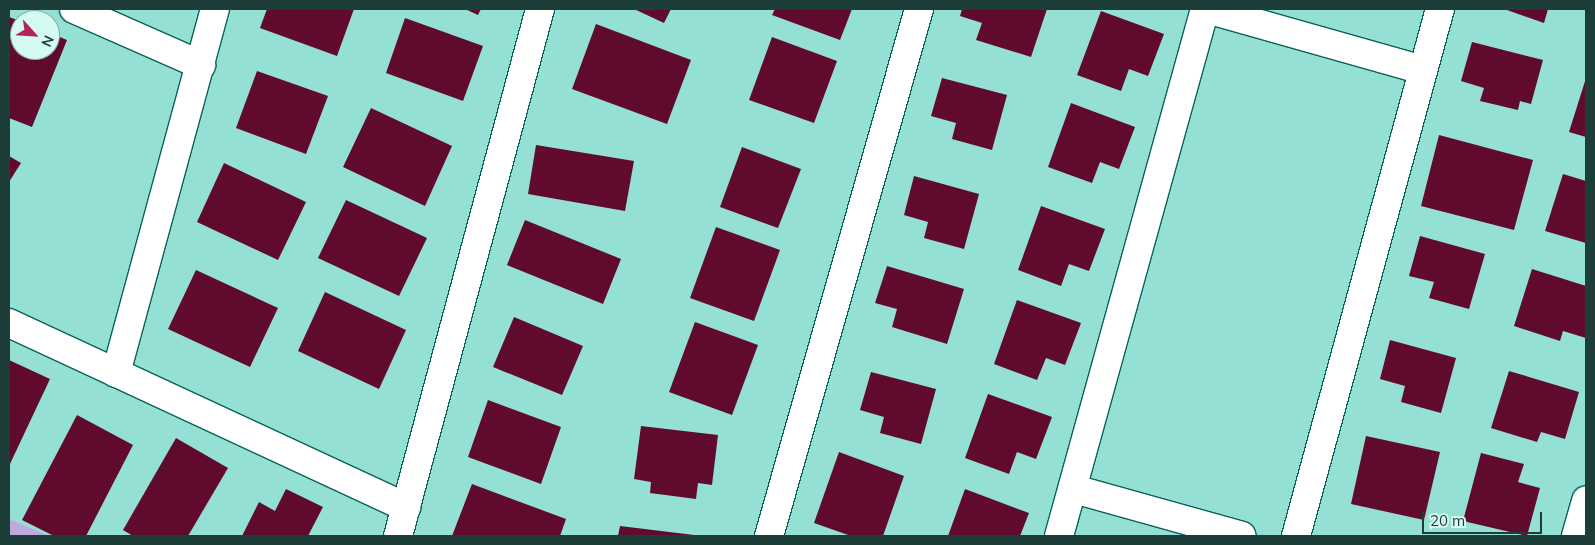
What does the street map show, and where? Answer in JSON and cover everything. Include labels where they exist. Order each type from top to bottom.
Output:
[{"type":"street","points":[[74,9],[200,65]]},
{"type":"street","points":[[116,372],[215,9]]},
{"type":"street","points":[[398,536],[540,9]]},
{"type":"street","points":[[769,536],[919,9]]},
{"type":"street","points":[[1059,536],[1074,489],[1206,9],[1423,70]]},
{"type":"street","points":[[1296,536],[1440,9]]},
{"type":"street","points":[[9,323],[406,507]]},
{"type":"street","points":[[1074,489],[1242,536]]},
{"type":"street","points":[[1576,536],[1586,500]]},
{"type":"shaded area","points":[[9,519],[49,536],[9,536]]},
{"type":"building","points":[[267,9],[354,9],[337,56],[260,28]]},
{"type":"building","points":[[465,9],[481,9],[478,15]]},
{"type":"building","points":[[634,9],[671,9],[664,23]]},
{"type":"building","points":[[775,9],[852,9],[840,40],[772,15]]},
{"type":"building","points":[[962,9],[1047,9],[1031,57],[976,40],[982,23],[960,16]]},
{"type":"building","points":[[1504,9],[1548,9],[1544,23]]},
{"type":"building","points":[[1101,11],[1164,34],[1148,76],[1129,69],[1121,91],[1077,75]]},
{"type":"building","points":[[9,17],[10,60],[59,60],[32,127],[9,118]]},
{"type":"building","points":[[405,18],[483,46],[463,101],[386,73]]},
{"type":"building","points":[[596,24],[691,60],[667,124],[572,89]]},
{"type":"building","points":[[60,37],[67,40],[60,57]]},
{"type":"building","points":[[772,37],[837,61],[814,123],[749,100]]},
{"type":"building","points":[[1472,42],[1543,60],[1531,104],[1520,101],[1518,110],[1480,101],[1484,88],[1461,81]]},
{"type":"building","points":[[257,71],[328,96],[306,154],[236,128]]},
{"type":"building","points":[[942,78],[1007,95],[992,150],[952,139],[956,123],[931,116]]},
{"type":"building","points":[[1586,78],[1586,137],[1569,132]]},
{"type":"building","points":[[1071,103],[1135,127],[1119,169],[1100,162],[1092,183],[1048,167]]},
{"type":"building","points":[[371,108],[452,146],[425,206],[343,167]]},
{"type":"building","points":[[1439,135],[1533,160],[1514,230],[1421,206]]},
{"type":"building","points":[[536,145],[634,161],[625,211],[528,194]]},
{"type":"building","points":[[742,147],[801,169],[778,228],[720,207]]},
{"type":"building","points":[[9,156],[21,163],[9,182]]},
{"type":"building","points":[[224,163],[306,202],[278,260],[197,222]]},
{"type":"building","points":[[1563,174],[1586,181],[1586,243],[1545,231]]},
{"type":"building","points":[[914,176],[979,194],[964,249],[924,238],[928,222],[904,215]]},
{"type":"building","points":[[346,200],[427,238],[399,296],[318,258]]},
{"type":"building","points":[[1041,206],[1105,229],[1089,271],[1069,264],[1061,286],[1018,270]]},
{"type":"building","points":[[525,220],[621,259],[603,304],[507,265]]},
{"type":"building","points":[[716,227],[780,250],[754,321],[690,298]]},
{"type":"building","points":[[1420,236],[1485,254],[1469,309],[1429,298],[1434,282],[1409,276]]},
{"type":"building","points":[[887,266],[964,289],[947,344],[892,327],[897,309],[875,303]]},
{"type":"building","points":[[1532,269],[1586,286],[1586,338],[1563,331],[1560,341],[1514,326]]},
{"type":"building","points":[[196,270],[278,308],[250,367],[168,329]]},
{"type":"building","points":[[325,292],[406,330],[379,389],[298,351]]},
{"type":"building","points":[[1017,300],[1081,323],[1065,365],[1046,358],[1037,380],[994,364]]},
{"type":"building","points":[[514,317],[583,346],[562,395],[493,367]]},
{"type":"building","points":[[695,322],[758,345],[732,415],[669,392]]},
{"type":"building","points":[[1390,340],[1456,358],[1441,413],[1401,402],[1405,386],[1380,379]]},
{"type":"building","points":[[9,360],[50,379],[9,466]]},
{"type":"building","points":[[1509,371],[1579,392],[1565,439],[1541,432],[1537,442],[1491,428]]},
{"type":"building","points":[[871,372],[936,389],[921,444],[880,433],[884,417],[860,410]]},
{"type":"building","points":[[988,394],[1052,417],[1036,459],[1017,452],[1009,474],[965,458]]},
{"type":"building","points":[[488,400],[561,427],[541,484],[468,457]]},
{"type":"building","points":[[77,415],[133,445],[86,536],[54,536],[22,520]]},
{"type":"building","points":[[641,426],[718,435],[712,485],[698,483],[696,499],[650,493],[651,482],[634,479]]},
{"type":"building","points":[[1366,436],[1440,452],[1424,520],[1351,504]]},
{"type":"building","points":[[176,438],[228,468],[188,536],[133,536],[123,530]]},
{"type":"building","points":[[839,452],[904,476],[883,536],[851,536],[814,523]]},
{"type":"building","points":[[1481,453],[1524,464],[1518,482],[1540,488],[1527,536],[1463,521]]},
{"type":"building","points":[[472,484],[566,519],[560,536],[452,536]]},
{"type":"building","points":[[286,489],[323,507],[308,536],[242,536],[259,502],[275,511]]},
{"type":"building","points":[[965,489],[1029,513],[1020,536],[948,536]]},
{"type":"building","points":[[620,526],[694,535],[694,536],[618,536]]}]
